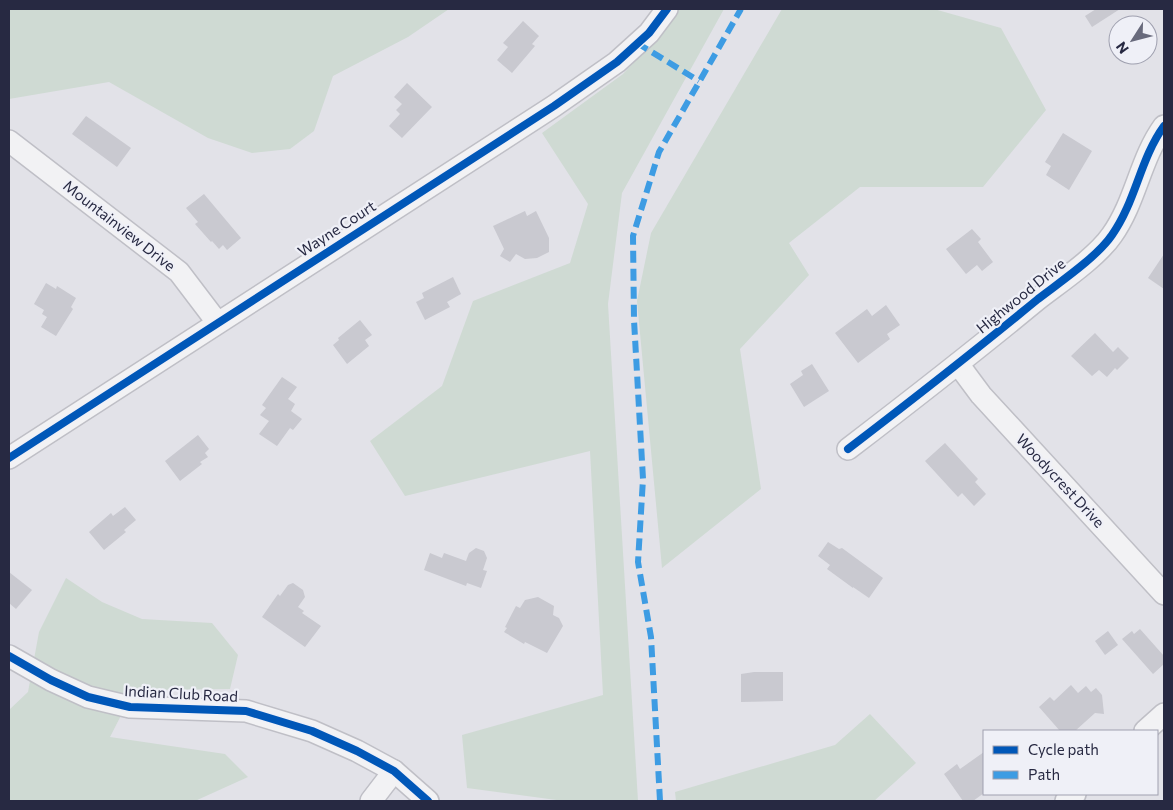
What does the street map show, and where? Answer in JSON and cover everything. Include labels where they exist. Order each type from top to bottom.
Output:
[{"type":"street","name":"Wayne Court","points":[[9,458],[554,106],[617,62],[648,33],[666,9]]},
{"type":"street","name":"Highwood Drive","points":[[848,449],[958,364],[1088,259],[1112,236],[1126,213],[1136,191],[1146,159],[1164,126]]},
{"type":"street","name":"Mountainview Drive","points":[[9,141],[179,272],[217,322]]},
{"type":"street","name":"Woodycrest Drive","points":[[958,364],[981,395],[1164,594]]},
{"type":"street","name":"Indian Club Road","points":[[9,656],[51,680],[88,696],[130,707],[246,711],[312,731],[357,751],[394,771],[428,801]]},
{"type":"street","points":[[1146,730],[1164,714]]},
{"type":"street","points":[[371,801],[394,771]]},
{"type":"shaded area","points":[[9,9],[449,9],[408,37],[333,76],[314,131],[290,149],[252,153],[208,138],[109,82],[9,99]]},
{"type":"shaded area","points":[[677,9],[724,9],[622,193],[608,304],[638,801],[564,801],[467,788],[462,735],[603,695],[590,451],[405,496],[370,441],[442,386],[473,301],[570,263],[588,204],[542,133],[623,74],[666,28]]},
{"type":"shaded area","points":[[782,9],[934,9],[1001,28],[1046,110],[983,187],[860,187],[789,243],[809,275],[740,349],[761,489],[662,568],[637,301],[651,233]]},
{"type":"shaded area","points":[[66,578],[102,602],[142,619],[212,623],[238,655],[230,689],[134,690],[110,737],[225,754],[248,777],[195,801],[9,801],[9,710],[28,692],[39,632]]},
{"type":"shaded area","points":[[870,714],[916,763],[874,801],[676,801],[675,792],[835,745]]},
{"type":"building","points":[[1096,9],[1120,9],[1092,27],[1085,16]]},
{"type":"building","points":[[523,21],[539,36],[532,44],[535,46],[512,73],[497,60],[508,47],[503,43]]},
{"type":"building","points":[[407,83],[432,107],[402,138],[389,126],[400,114],[396,110],[402,104],[394,97]]},
{"type":"building","points":[[86,116],[131,148],[117,167],[72,134]]},
{"type":"building","points":[[1063,133],[1092,151],[1069,190],[1046,175],[1051,166],[1045,162]]},
{"type":"building","points":[[204,194],[241,238],[227,250],[223,245],[219,249],[211,242],[195,224],[198,222],[186,208]]},
{"type":"building","points":[[525,211],[527,216],[536,211],[549,238],[549,252],[537,258],[525,259],[516,254],[510,262],[500,256],[504,249],[493,226]]},
{"type":"building","points":[[972,229],[981,239],[978,242],[993,262],[982,271],[977,265],[966,274],[946,249]]},
{"type":"building","points":[[1164,254],[1164,289],[1148,278]]},
{"type":"building","points":[[453,277],[461,294],[447,302],[450,307],[425,320],[416,302],[424,298],[422,293]]},
{"type":"building","points":[[46,283],[56,289],[57,286],[76,298],[71,307],[73,309],[56,336],[41,327],[47,317],[42,314],[44,310],[34,304]]},
{"type":"building","points":[[886,305],[900,325],[887,334],[890,339],[858,363],[835,333],[867,309],[872,316]]},
{"type":"building","points":[[360,320],[372,335],[365,340],[369,346],[347,364],[333,345],[339,340],[338,338]]},
{"type":"building","points":[[1095,333],[1113,352],[1118,347],[1129,358],[1117,370],[1115,368],[1107,377],[1099,370],[1092,376],[1071,356]]},
{"type":"building","points":[[812,364],[829,391],[804,407],[790,384],[803,375],[801,371]]},
{"type":"building","points":[[282,377],[297,387],[288,399],[295,404],[291,411],[302,419],[293,430],[290,428],[277,446],[259,434],[269,421],[260,415],[266,408],[262,405]]},
{"type":"building","points":[[198,435],[209,449],[205,453],[208,457],[180,481],[165,461]]},
{"type":"building","points":[[945,443],[978,479],[975,482],[986,494],[974,506],[962,493],[958,497],[925,461]]},
{"type":"building","points":[[125,507],[136,520],[124,530],[126,532],[104,550],[89,532],[111,513],[113,516]]},
{"type":"building","points":[[828,542],[839,549],[842,548],[883,578],[869,598],[827,569],[830,565],[818,556]]},
{"type":"building","points":[[476,548],[484,551],[487,558],[483,570],[487,571],[481,588],[467,583],[466,586],[424,570],[430,553],[442,558],[444,553],[466,561],[469,553]]},
{"type":"building","points":[[9,572],[32,590],[16,609],[9,603]]},
{"type":"building","points":[[293,583],[303,590],[305,597],[298,607],[304,611],[302,613],[321,626],[305,647],[262,617],[278,594],[280,596],[288,585]]},
{"type":"building","points":[[538,597],[554,606],[553,615],[559,618],[563,626],[547,653],[525,642],[524,644],[504,632],[516,606],[520,608],[525,600]]},
{"type":"building","points":[[1140,629],[1164,656],[1164,664],[1153,674],[1122,639],[1132,631],[1134,634]]},
{"type":"building","points":[[1108,631],[1118,645],[1105,655],[1095,641]]},
{"type":"building","points":[[783,672],[783,701],[741,702],[741,674]]},
{"type":"building","points":[[1071,685],[1078,693],[1086,686],[1091,692],[1096,688],[1102,695],[1104,714],[1095,713],[1076,730],[1059,730],[1039,707],[1050,697],[1054,701]]},
{"type":"building","points":[[983,753],[983,794],[973,801],[963,801],[944,774],[957,764],[960,769]]},
{"type":"marked path","points":[[660,801],[651,637],[638,562],[643,479],[634,320],[633,236],[659,152],[741,9]]},
{"type":"marked path","points":[[637,43],[699,81]]},
{"type":"cycle path","points":[[9,458],[554,106],[617,62],[649,33],[667,9]]},
{"type":"cycle path","points":[[848,449],[1078,269],[1097,252],[1112,235],[1120,222],[1149,152],[1164,126]]},
{"type":"cycle path","points":[[9,656],[51,680],[88,697],[130,707],[246,711],[312,731],[357,751],[394,771],[428,801]]}]
